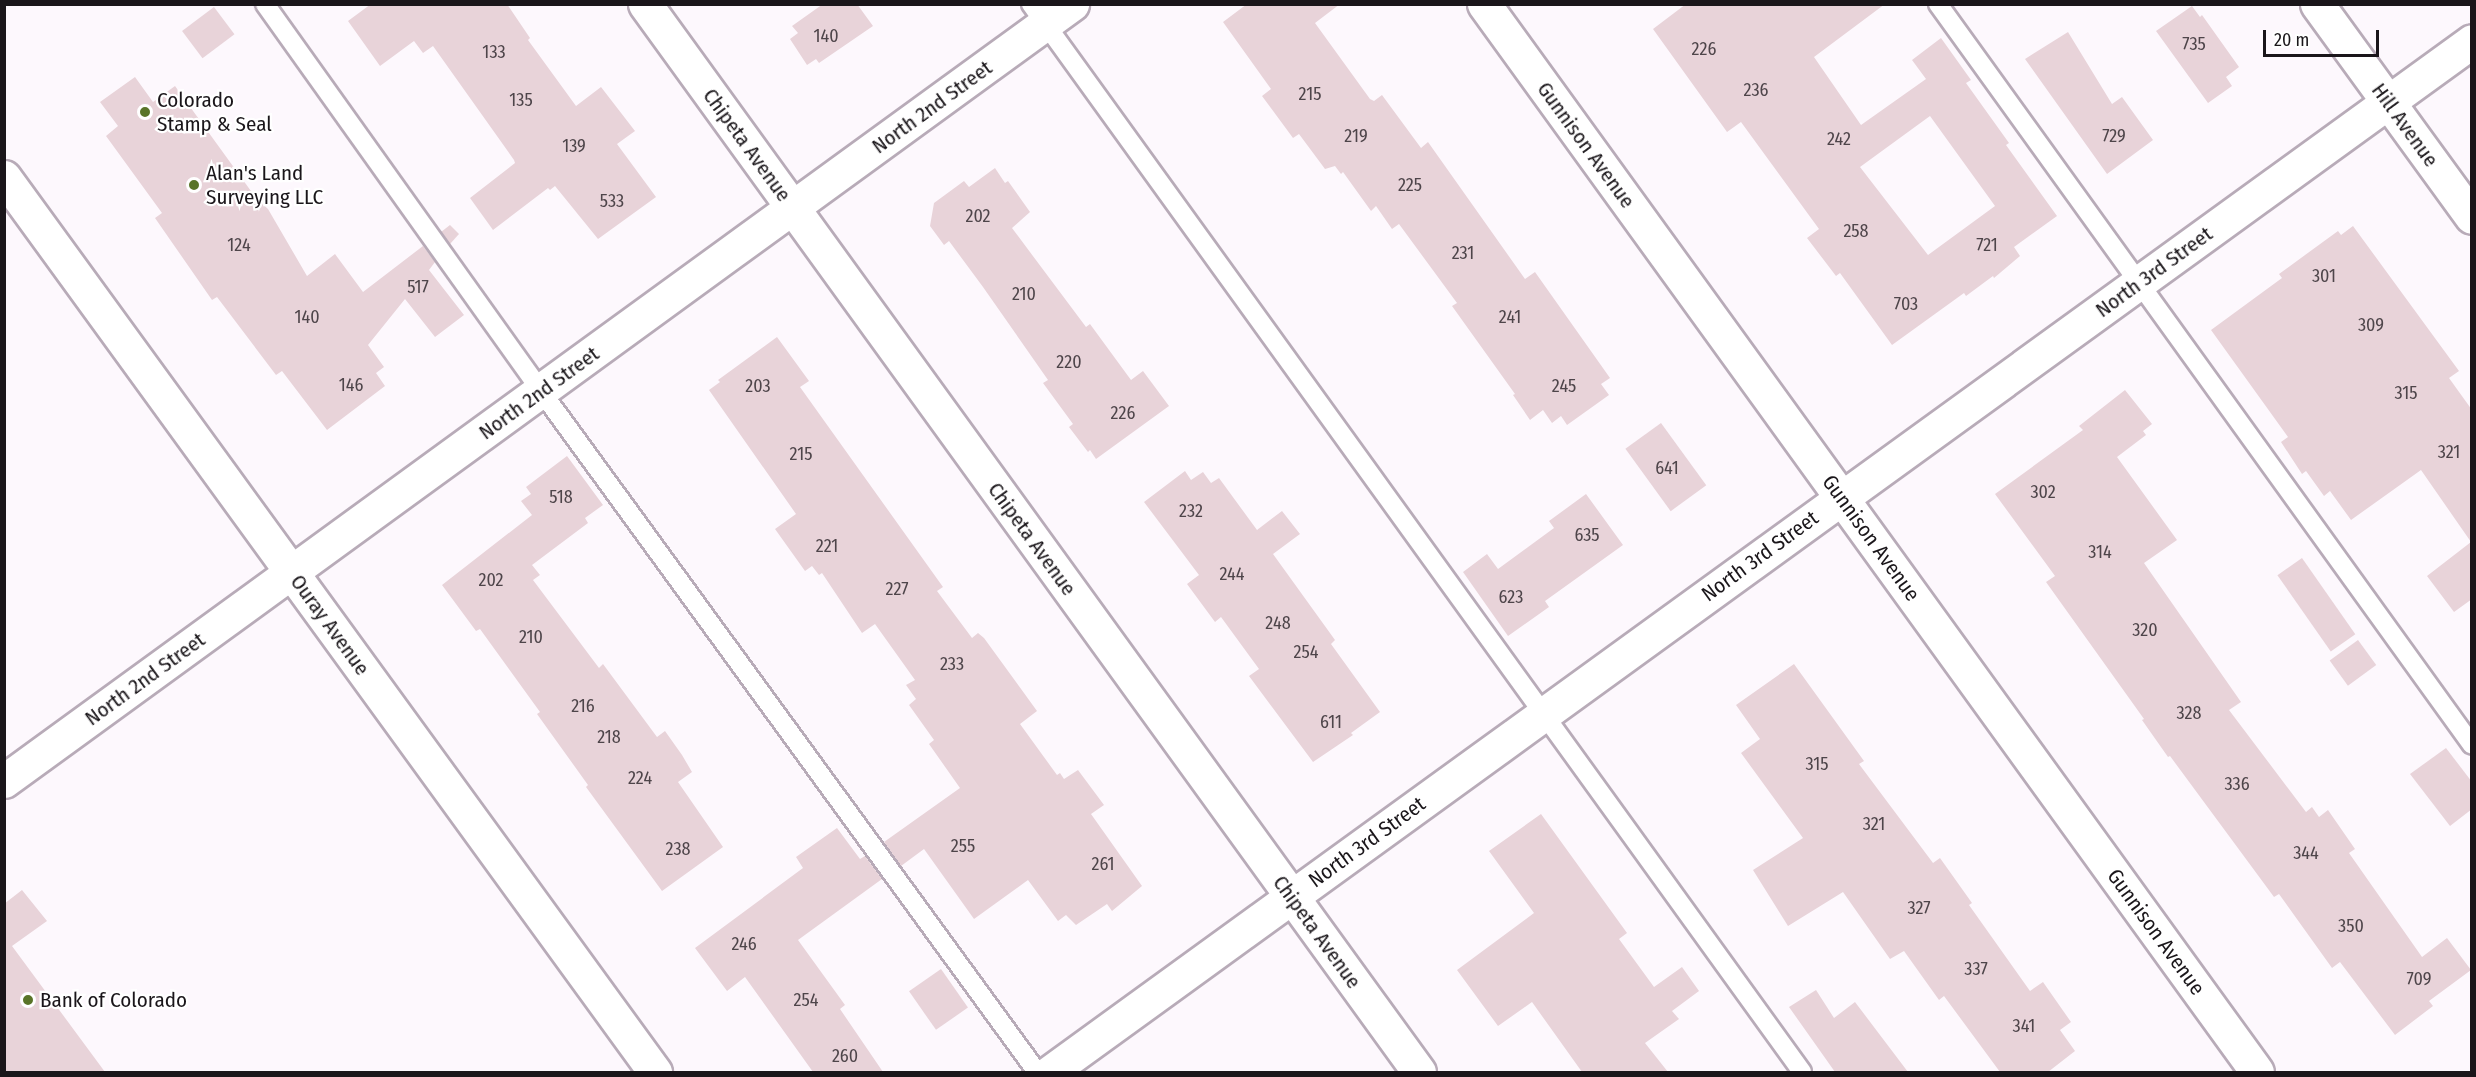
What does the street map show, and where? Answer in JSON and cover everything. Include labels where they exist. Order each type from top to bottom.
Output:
[{"type":"street","name":"Chipeta Avenue","points":[[645,4],[1419,1072]]},
{"type":"street","name":"North 2nd Street","points":[[4,781],[793,208],[1038,14],[1072,4]]},
{"type":"street","name":"Gunnison Avenue","points":[[1484,4],[2257,1072]]},
{"type":"street","name":"Hill Avenue","points":[[2317,4],[2472,217]]},
{"type":"street","name":"North 3rd Street","points":[[1050,1072],[2472,41]]},
{"type":"street","name":"Ouray Avenue","points":[[4,177],[655,1072]]},
{"type":"lane","points":[[265,4],[541,391],[1037,1072]]},
{"type":"lane","points":[[1938,4],[2472,745]]},
{"type":"lane","points":[[1038,14],[1802,1072]]},
{"type":"building","points":[[371,4],[507,4],[530,38],[528,40],[576,106],[601,87],[635,131],[617,144],[656,197],[598,239],[555,186],[550,190],[548,188],[493,230],[470,198],[515,163],[514,160],[433,46],[423,53],[414,41],[380,66],[348,21]]},
{"type":"building","points":[[823,4],[857,4],[873,26],[819,63],[816,59],[807,65],[790,39],[798,33],[792,26]]},
{"type":"building","points":[[1247,4],[1340,4],[1315,23],[1370,99],[1374,101],[1382,95],[1421,148],[1428,142],[1525,279],[1535,272],[1610,378],[1601,384],[1609,395],[1567,425],[1561,416],[1552,423],[1543,410],[1530,420],[1513,395],[1515,394],[1452,306],[1457,303],[1399,224],[1392,229],[1376,206],[1371,211],[1343,172],[1341,174],[1335,166],[1325,169],[1299,134],[1293,138],[1262,96],[1271,89],[1223,22]]},
{"type":"building","points":[[1686,4],[1885,4],[1814,57],[1861,125],[1926,79],[1912,60],[1941,38],[1971,80],[1966,83],[2009,143],[2006,145],[2057,216],[2014,247],[2020,256],[1994,278],[1993,276],[1966,296],[1964,293],[1892,345],[1840,273],[1836,276],[1807,238],[1819,229],[1741,122],[1727,132],[1653,29]],"holes":[[[1930,116],[1995,206],[1928,255],[1860,167]]]},
{"type":"building","points":[[2192,6],[2200,17],[2202,15],[2239,67],[2226,77],[2232,86],[2208,103],[2156,31]]},
{"type":"building","points":[[214,7],[234,34],[203,58],[182,31]]},
{"type":"building","points":[[2068,32],[2112,104],[2122,97],[2153,140],[2107,174],[2025,59]]},
{"type":"building","points":[[135,77],[153,102],[175,86],[256,198],[268,209],[307,276],[335,254],[363,292],[423,246],[435,262],[429,270],[464,315],[435,337],[405,299],[368,345],[384,367],[376,373],[385,386],[327,430],[282,371],[276,375],[217,297],[212,300],[155,218],[162,213],[106,136],[118,126],[100,102]]},
{"type":"building","points":[[995,168],[1005,183],[1008,181],[1030,212],[1012,228],[1086,327],[1090,324],[1131,380],[1143,371],[1169,406],[1096,459],[1069,427],[1073,424],[1043,383],[1048,380],[983,287],[949,241],[944,245],[930,226],[934,203],[964,181],[969,187]]},
{"type":"building","points":[[450,225],[459,234],[450,244],[441,232]]},
{"type":"building","points":[[2353,226],[2459,371],[2449,378],[2472,410],[2472,599],[2454,612],[2427,576],[2471,542],[2421,470],[2351,520],[2330,491],[2324,496],[2306,471],[2302,474],[2281,442],[2288,437],[2211,330],[2282,278],[2279,274],[2338,231],[2341,235]]},
{"type":"building","points":[[777,337],[809,381],[800,387],[943,587],[937,591],[972,638],[978,633],[984,638],[1037,711],[1020,724],[1057,775],[1060,773],[1064,779],[1078,770],[1104,805],[1091,814],[1142,886],[1112,911],[1107,904],[1076,925],[1066,915],[1058,921],[1028,880],[974,919],[924,849],[901,866],[884,842],[960,788],[929,744],[934,740],[909,705],[916,699],[906,685],[915,680],[875,624],[862,633],[822,573],[819,575],[812,566],[805,571],[775,529],[796,514],[709,390],[720,382],[718,380]]},
{"type":"building","points":[[2125,390],[2152,424],[2143,431],[2146,435],[2117,457],[2177,540],[2144,563],[2241,702],[2229,710],[2306,812],[2312,807],[2319,817],[2328,810],[2355,849],[2349,853],[2422,957],[2447,938],[2471,970],[2429,1001],[2433,1006],[2395,1035],[2340,962],[2332,968],[2279,894],[2274,897],[2170,756],[2168,757],[2142,720],[2144,719],[2046,582],[2055,576],[1995,494],[2083,430],[2079,426]]},
{"type":"building","points":[[1661,423],[1706,485],[1671,511],[1625,449]]},
{"type":"building","points":[[567,456],[603,505],[585,518],[588,523],[532,565],[540,575],[533,580],[599,668],[603,664],[657,737],[665,731],[692,772],[678,782],[723,847],[662,891],[586,787],[588,785],[537,714],[540,712],[480,629],[476,631],[442,585],[532,515],[521,501],[531,494],[526,487]]},
{"type":"building","points":[[1185,471],[1191,480],[1203,472],[1211,483],[1219,478],[1257,530],[1282,511],[1300,534],[1273,554],[1335,640],[1331,644],[1380,712],[1351,733],[1353,735],[1313,762],[1249,676],[1259,669],[1221,617],[1215,622],[1187,584],[1199,575],[1144,502]]},
{"type":"building","points":[[1586,494],[1623,545],[1545,601],[1549,607],[1508,636],[1463,572],[1487,554],[1498,569],[1554,528],[1549,521]]},
{"type":"building","points":[[2302,558],[2355,634],[2331,651],[2277,575]]},
{"type":"building","points":[[2358,640],[2376,665],[2348,686],[2330,661]]},
{"type":"building","points":[[1794,664],[1864,761],[1859,764],[1933,863],[1940,858],[1972,903],[1969,905],[2030,991],[2043,982],[2071,1022],[2060,1030],[2075,1051],[2048,1072],[2000,1072],[1944,996],[1939,1000],[1904,951],[1890,959],[1843,892],[1788,926],[1753,870],[1803,838],[1741,753],[1760,739],[1736,705]]},
{"type":"building","points":[[2446,748],[2472,782],[2472,809],[2450,826],[2410,774]]},
{"type":"building","points":[[1541,814],[1627,933],[1619,939],[1654,987],[1682,967],[1699,991],[1672,1011],[1679,1019],[1645,1043],[1668,1072],[1582,1072],[1532,1002],[1498,1026],[1457,970],[1534,913],[1489,851]]},
{"type":"building","points":[[837,828],[860,859],[865,856],[882,879],[798,940],[845,1005],[840,1009],[883,1072],[813,1072],[745,977],[727,991],[695,948],[803,868],[796,857]]},
{"type":"building","name":"Bank of Colorado","points":[[22,890],[47,921],[12,946],[105,1072],[4,1072],[4,904]]},
{"type":"building","points":[[941,969],[968,1008],[936,1030],[909,991]]},
{"type":"building","points":[[1816,990],[1834,1018],[1855,1002],[1908,1072],[1835,1072],[1789,1007]]},
{"type":"place","name":"Colorado Stamp & Seal","points":[[145,112]]},
{"type":"place","name":"Alan's Land Surveying LLC","points":[[194,185]]},
{"type":"place","name":"Bank of Colorado","points":[[28,1000]]}]
